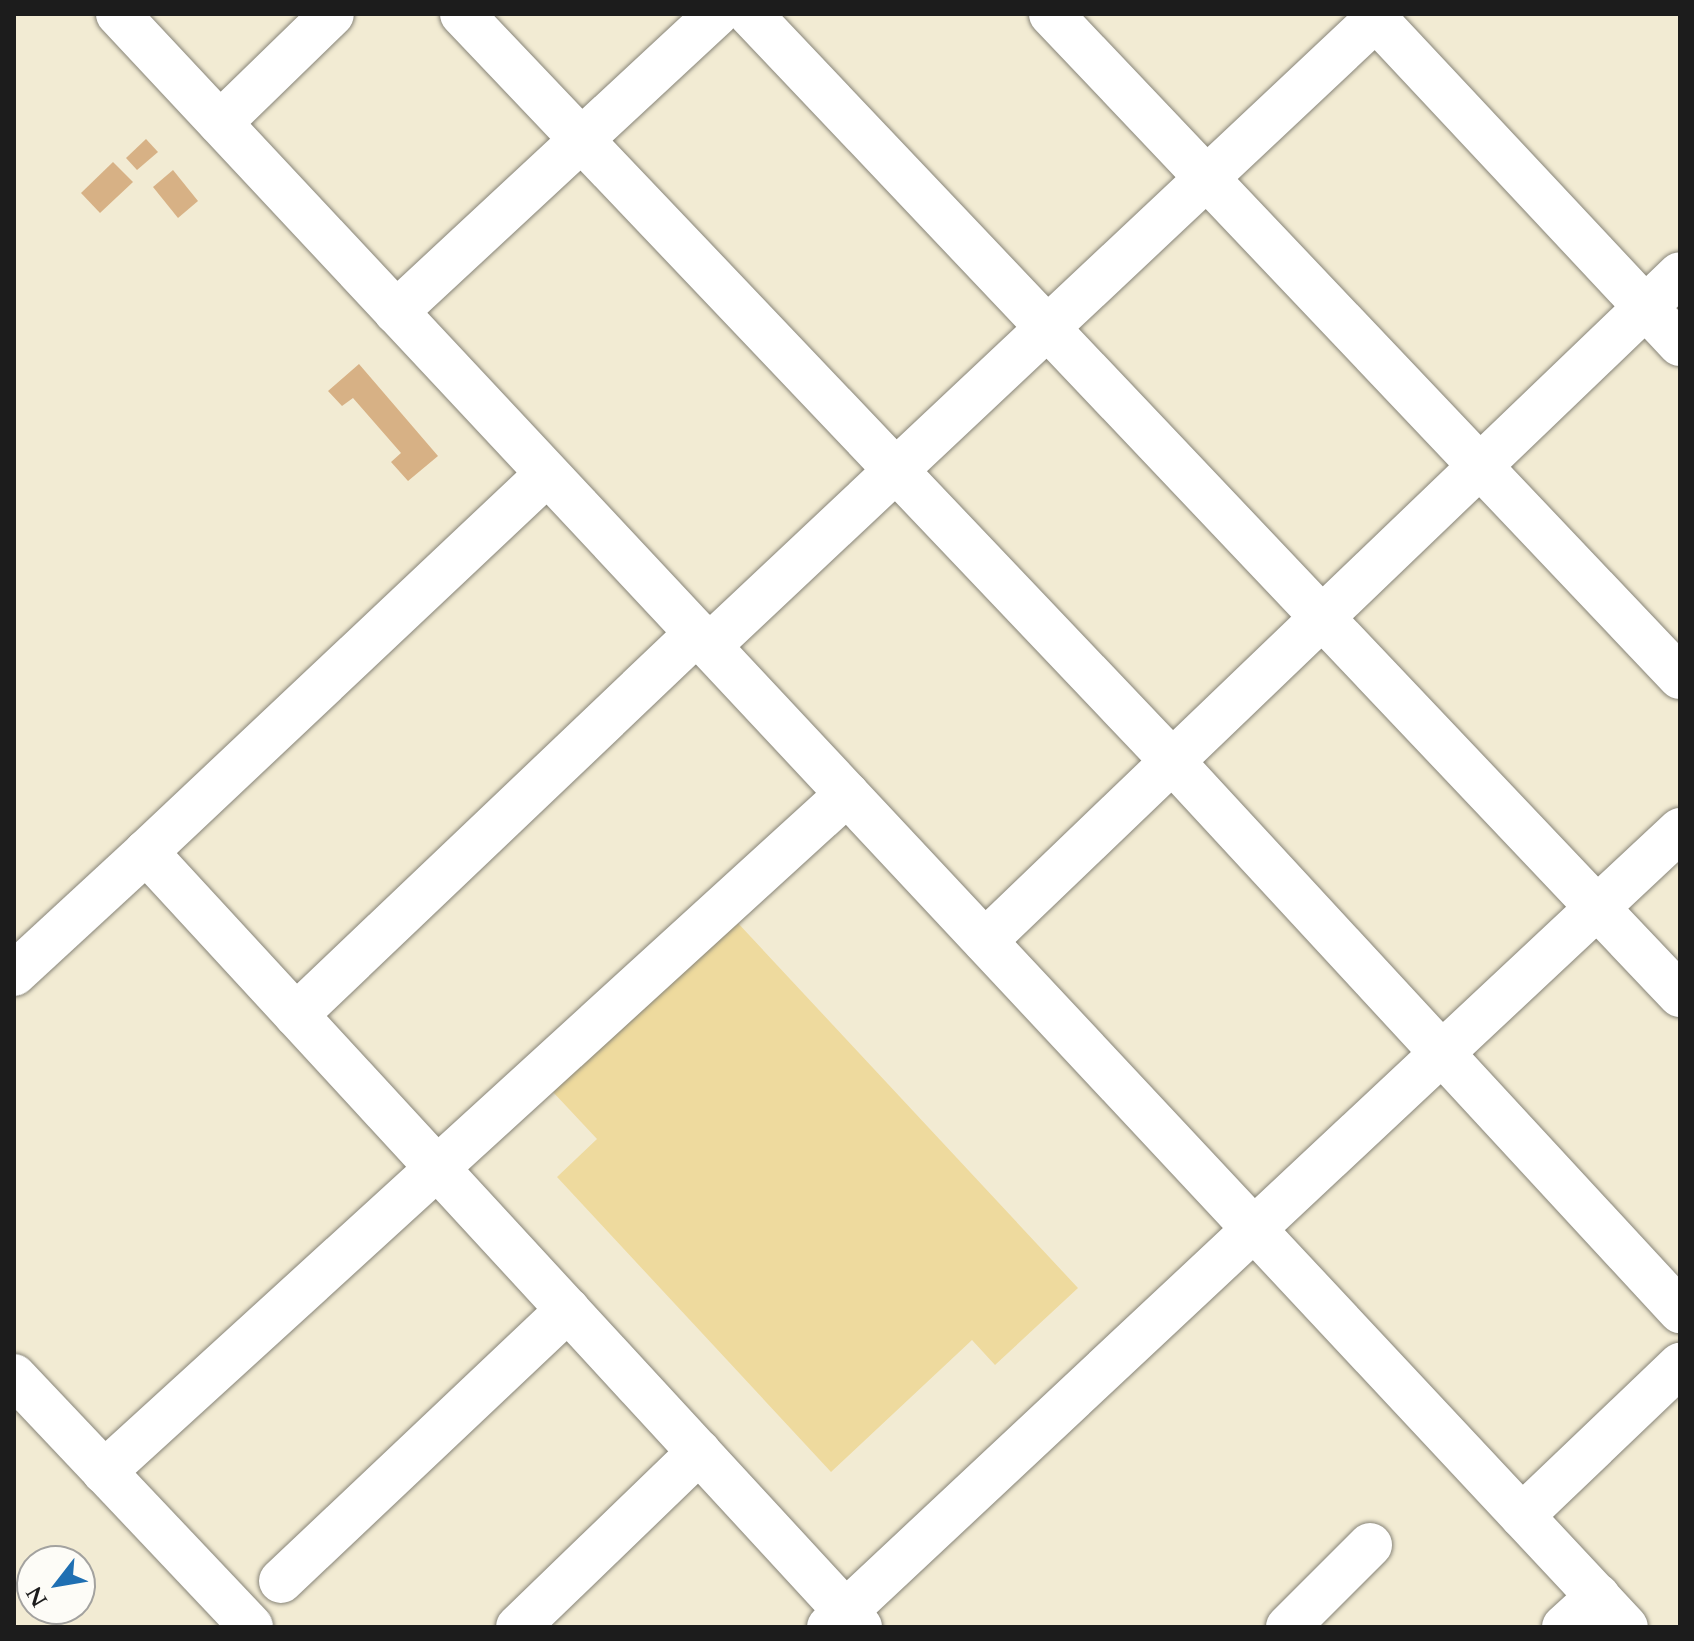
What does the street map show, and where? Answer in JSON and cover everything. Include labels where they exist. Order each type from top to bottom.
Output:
[{"type":"street","points":[[118,14],[1522,1516],[1592,1618]]},
{"type":"street","points":[[220,123],[332,14]]},
{"type":"street","points":[[462,14],[893,473],[1172,761],[1439,1055],[1680,1311]]},
{"type":"street","points":[[396,312],[717,14]]},
{"type":"street","points":[[750,14],[1680,995]]},
{"type":"street","points":[[1051,14],[1680,677]]},
{"type":"street","points":[[296,1015],[703,640],[893,473],[1376,16],[1680,344]]},
{"type":"street","points":[[985,941],[1680,274]]},
{"type":"street","points":[[14,974],[547,474]]},
{"type":"street","points":[[104,1472],[435,1166],[847,794]]},
{"type":"street","points":[[146,852],[699,1452],[845,1622],[1266,1241],[1439,1055],[1680,830]]},
{"type":"street","points":[[1266,1241],[1273,1292],[1592,1618]]},
{"type":"street","points":[[281,1581],[568,1310]]},
{"type":"street","points":[[1522,1516],[1680,1365]]},
{"type":"street","points":[[14,1376],[251,1627]]},
{"type":"street","points":[[518,1627],[699,1452]]},
{"type":"street","points":[[1288,1627],[1370,1545]]},
{"type":"sand","points":[[736,921],[1078,1288],[995,1365],[972,1340],[831,1472],[557,1177],[597,1139],[553,1092]]},
{"type":"building","points":[[146,139],[158,152],[137,170],[126,158]]},
{"type":"building","points":[[113,162],[133,182],[100,213],[81,193]]},
{"type":"building","points":[[173,170],[198,201],[178,218],[153,187]]},
{"type":"building","points":[[359,364],[438,456],[408,481],[391,462],[401,453],[353,398],[342,406],[328,391]]}]
